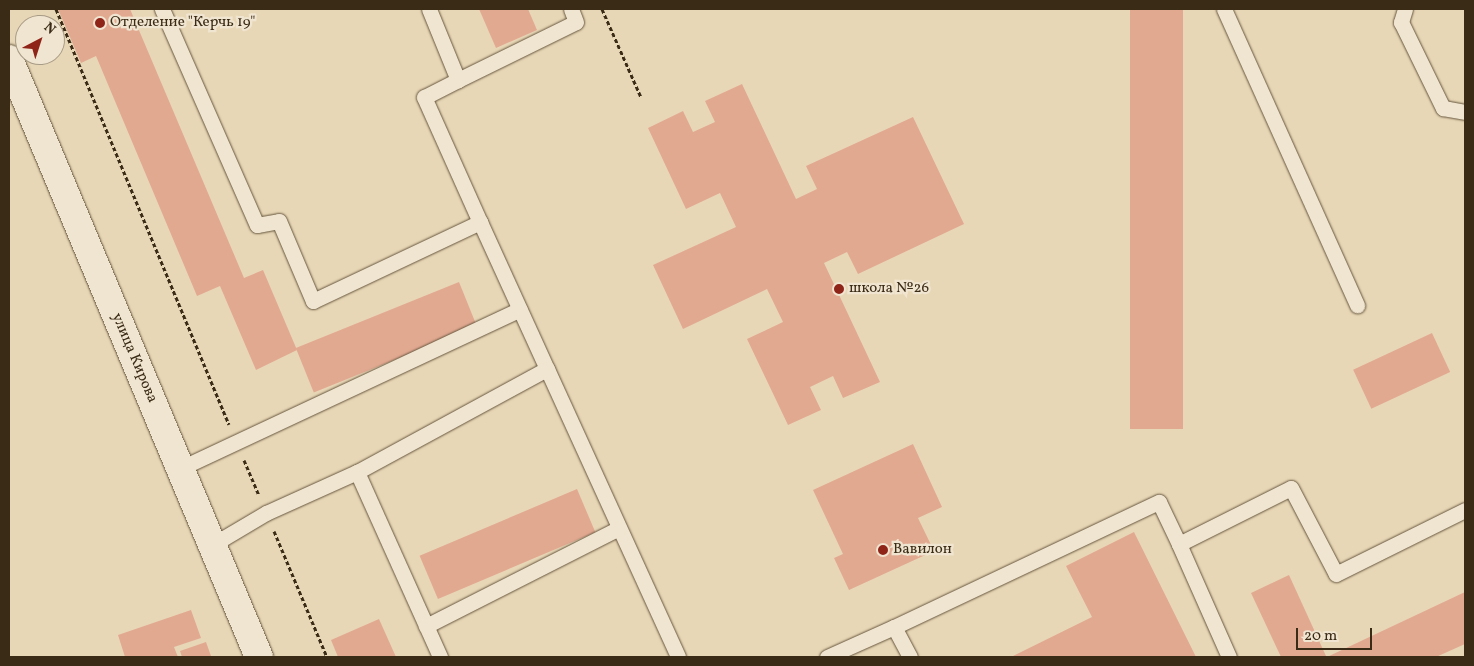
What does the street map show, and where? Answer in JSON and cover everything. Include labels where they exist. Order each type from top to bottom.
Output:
[{"type":"main road","name":"улица Кирова","points":[[9,60],[259,657]]},
{"type":"lane","points":[[162,9],[257,225],[279,221],[313,301],[480,222]]},
{"type":"lane","points":[[429,9],[458,80]]},
{"type":"lane","points":[[571,9],[576,22],[424,97],[678,657]]},
{"type":"lane","points":[[1224,9],[1357,305]]},
{"type":"lane","points":[[1405,9],[1401,22],[1443,108],[1465,112]]},
{"type":"lane","points":[[181,468],[520,309]]},
{"type":"lane","points":[[212,545],[266,513],[358,472],[548,369]]},
{"type":"lane","points":[[358,472],[440,657]]},
{"type":"lane","points":[[1179,544],[1291,488],[1336,574],[1465,510]]},
{"type":"lane","points":[[827,657],[1159,502],[1229,657]]},
{"type":"lane","points":[[426,626],[619,528]]},
{"type":"lane","points":[[894,627],[910,657]]},
{"type":"path","points":[[56,9],[327,657]]},
{"type":"path","points":[[602,9],[641,97]]},
{"type":"building","points":[[58,9],[130,9],[244,278],[263,270],[297,350],[256,370],[220,286],[197,296],[96,56],[81,63],[65,25],[65,15],[61,15]]},
{"type":"building","points":[[479,9],[528,9],[537,30],[496,48]]},
{"type":"building","points":[[1130,9],[1183,9],[1183,429],[1130,429]]},
{"type":"building","points":[[742,84],[796,199],[817,189],[806,166],[913,117],[964,224],[858,274],[847,252],[824,263],[880,382],[843,398],[833,376],[810,387],[821,410],[788,425],[747,339],[783,322],[767,289],[683,329],[653,265],[736,227],[720,193],[686,209],[648,128],[683,111],[693,132],[715,122],[705,101]]},
{"type":"building","points":[[459,282],[477,327],[314,392],[296,348]]},
{"type":"building","points":[[1432,333],[1450,372],[1371,409],[1353,370]]},
{"type":"building","points":[[913,444],[942,507],[918,518],[934,551],[849,590],[834,558],[843,554],[813,490]]},
{"type":"building","points":[[577,489],[595,532],[438,599],[420,556]]},
{"type":"building","points":[[1134,532],[1196,657],[1011,657],[1092,617],[1066,566]]},
{"type":"building","points":[[1289,575],[1326,656],[1281,657],[1251,593]]},
{"type":"building","points":[[1465,592],[1465,644],[1436,657],[1327,657]]},
{"type":"building","points":[[191,610],[201,638],[174,647],[178,657],[125,657],[118,635]]},
{"type":"building","points":[[379,619],[396,657],[338,657],[331,640]]},
{"type":"building","points":[[206,642],[211,656],[182,657],[180,651]]},
{"type":"place","name":"Отделение \"Керчь 19\"","points":[[100,23]]},
{"type":"place","name":"школа №26","points":[[839,289]]},
{"type":"place","name":"Вавилон","points":[[883,550]]}]
